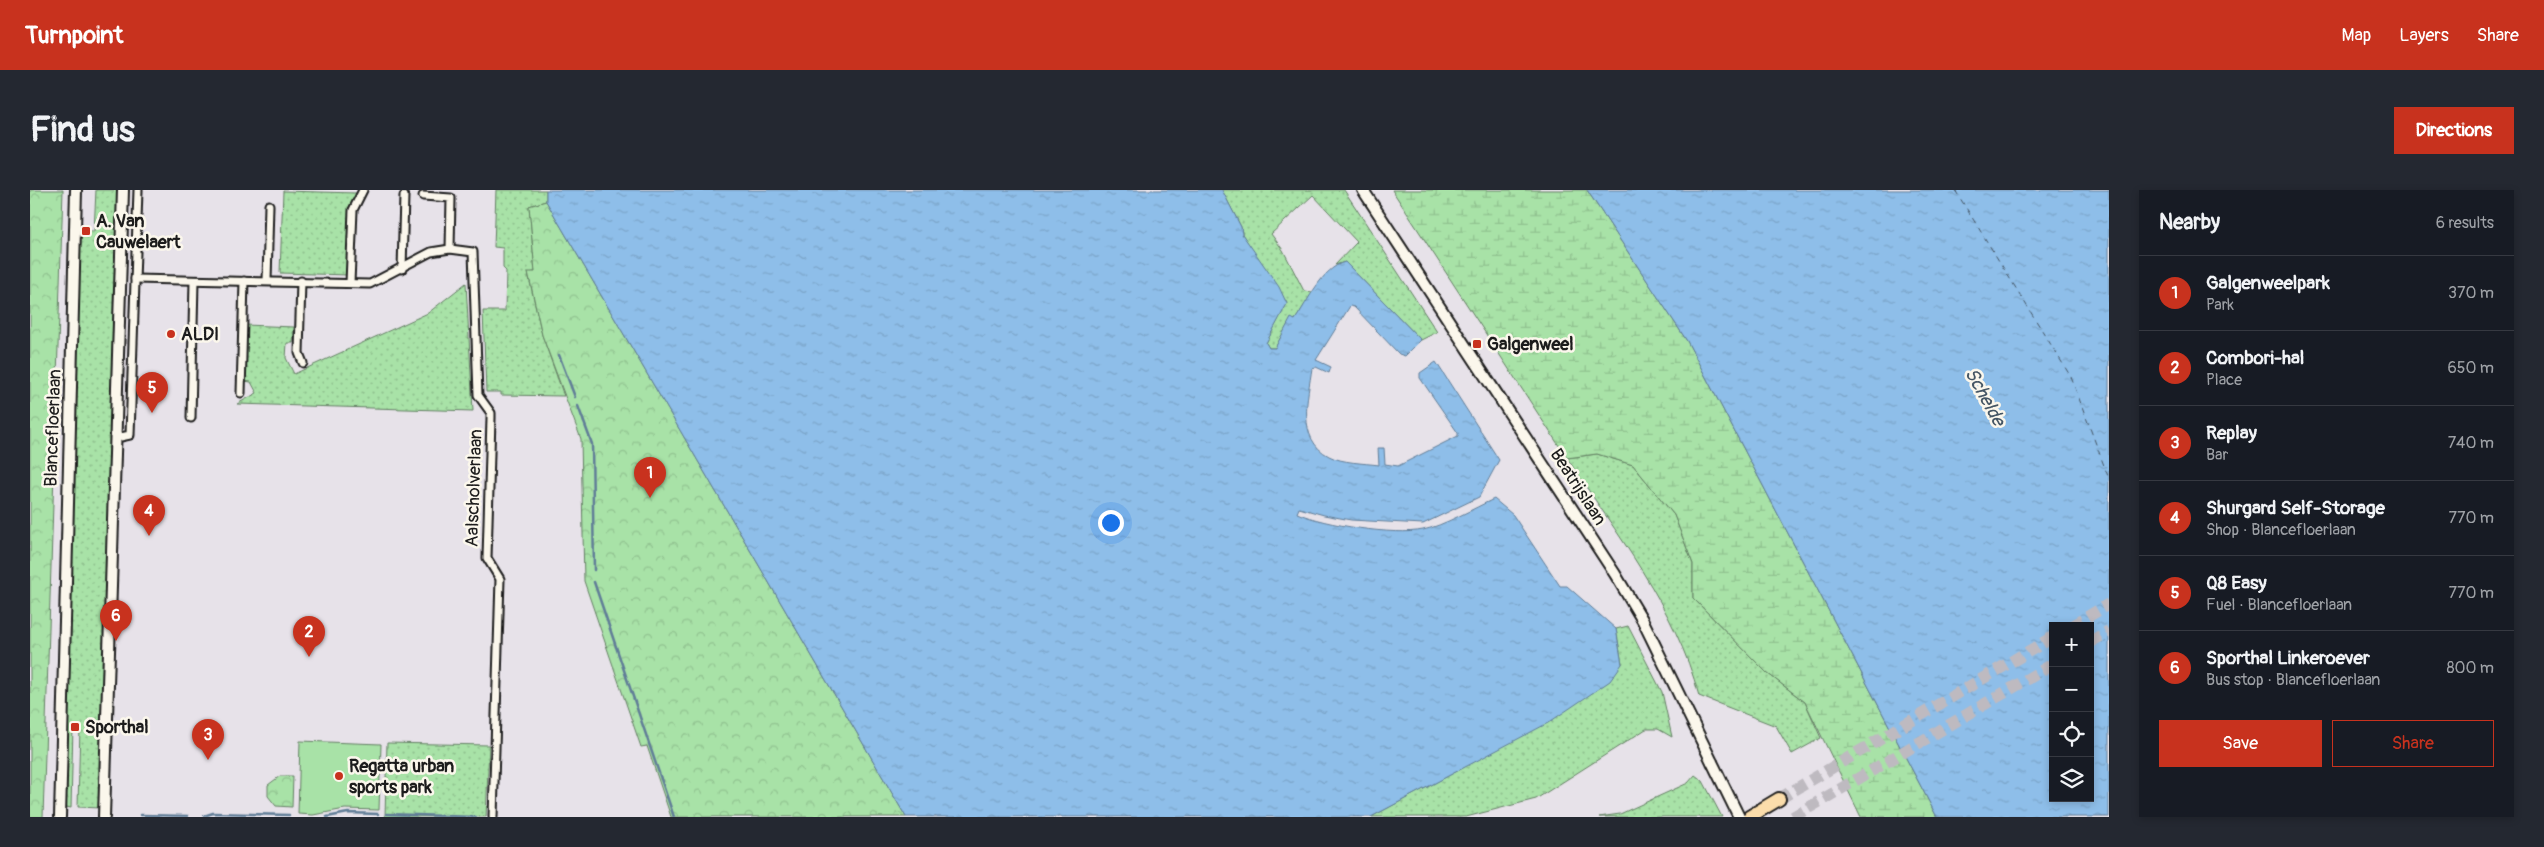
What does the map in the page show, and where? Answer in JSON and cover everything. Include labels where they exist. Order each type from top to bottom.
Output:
[{"type":"highway","points":[[1749,817],[1779,799]]},
{"type":"main road","name":"Blancefloerlaan","points":[[60,817],[76,190]]},
{"type":"main road","points":[[104,817],[123,190]]},
{"type":"main road","name":"Beatrijslaan","points":[[1363,190],[1615,574],[1643,621],[1740,817]]},
{"type":"street","points":[[116,438],[130,436],[138,190]]},
{"type":"street","points":[[350,283],[353,210],[363,190]]},
{"type":"street","points":[[402,269],[404,196]]},
{"type":"street","points":[[135,279],[370,284],[402,269],[431,252],[450,249],[451,198],[423,196]]},
{"type":"street","points":[[267,281],[269,205]]},
{"type":"street","name":"Aalscholverlaan","points":[[450,249],[473,252],[478,395],[491,413],[488,558],[500,580],[493,817]]},
{"type":"street","points":[[191,418],[194,280]]},
{"type":"street","points":[[241,392],[244,281]]},
{"type":"street","points":[[301,282],[299,353],[303,364]]},
{"type":"green space","points":[[30,190],[63,190],[43,817],[30,817]]},
{"type":"green space","points":[[96,190],[118,190],[101,808],[78,807],[80,726],[73,726],[71,808],[66,807],[68,748],[65,735],[79,231],[94,231]]},
{"type":"green space","points":[[496,190],[546,190],[546,201],[529,206],[535,272],[528,273],[542,335],[564,396],[501,395],[501,392],[486,392],[483,311],[505,311],[506,271],[503,268],[503,248],[494,247]]},
{"type":"green space","points":[[1222,190],[1344,190],[1437,332],[1421,340],[1345,262],[1335,265],[1357,242],[1313,195],[1271,234],[1283,250],[1304,291],[1313,292],[1295,320],[1291,319],[1275,348],[1269,348],[1266,343],[1287,303],[1242,234],[1241,227]]},
{"type":"green space","points":[[1392,190],[1587,190],[1687,341],[1937,817],[1861,817],[1805,702],[1767,673],[1693,598],[1693,564],[1674,515],[1633,465],[1597,454],[1567,458]]},
{"type":"green space","points":[[283,191],[356,193],[349,275],[280,273]]},
{"type":"green space","points":[[546,201],[906,817],[671,817],[647,746],[641,747],[584,581],[581,439],[542,335],[528,272],[535,272],[529,206]]},
{"type":"green space","points":[[466,283],[473,411],[237,404],[257,393],[251,382],[244,381],[245,325],[294,327],[293,343],[287,343],[286,358],[294,374],[428,313]]},
{"type":"green space","points":[[1597,454],[1633,465],[1674,515],[1693,564],[1693,598],[1767,673],[1805,702],[1821,738],[1792,754],[1776,726],[1699,696],[1676,632],[1660,602],[1643,572],[1567,458]]},
{"type":"green space","points":[[1628,626],[1662,692],[1672,737],[1658,729],[1646,729],[1536,799],[1466,817],[1371,817],[1461,769],[1622,664],[1616,629]]},
{"type":"green space","name":"Regatta urban sports park","points":[[300,741],[381,744],[379,810],[345,809],[313,815],[298,814]]},
{"type":"green space","points":[[387,743],[489,745],[486,817],[385,817]]},
{"type":"green space","points":[[1695,775],[1703,781],[1722,817],[1599,817],[1620,814],[1688,783]]},
{"type":"green space","points":[[280,776],[293,776],[292,807],[276,806],[268,796],[268,785]]},
{"type":"water","name":"Galgenweel","points":[[546,190],[1222,190],[1241,227],[1242,234],[1279,287],[1287,304],[1266,343],[1269,348],[1275,348],[1291,318],[1295,320],[1322,278],[1337,265],[1345,262],[1421,340],[1405,356],[1399,354],[1354,307],[1350,306],[1316,360],[1331,367],[1329,373],[1316,367],[1312,368],[1307,404],[1308,428],[1312,439],[1319,449],[1329,456],[1340,460],[1379,465],[1378,448],[1384,448],[1385,464],[1398,466],[1458,436],[1458,433],[1420,378],[1420,373],[1436,362],[1499,460],[1479,497],[1423,524],[1351,520],[1299,508],[1297,513],[1324,522],[1360,528],[1395,532],[1411,531],[1440,525],[1494,499],[1513,515],[1560,586],[1567,586],[1616,629],[1622,664],[1610,681],[1548,723],[1371,817],[906,817],[546,201]]},
{"type":"water","name":"Schelde","points":[[1587,190],[2109,190],[2109,817],[1937,817],[1687,341]]},
{"type":"waterway","points":[[559,355],[575,397]]},
{"type":"waterway","points":[[578,406],[592,444],[594,570]]},
{"type":"waterway","points":[[594,582],[674,817]]},
{"type":"waterway","points":[[204,816],[213,813],[289,815]]},
{"type":"waterway","points":[[327,817],[348,813],[378,814]]},
{"type":"waterway","points":[[386,814],[476,817]]},
{"type":"waterway","points":[[141,815],[188,816]]},
{"type":"ferry route","points":[[1955,190],[2071,377],[2109,479]]},
{"type":"tunnel","points":[[2079,622],[2109,604]]},
{"type":"tunnel","points":[[2094,640],[2109,631]]},
{"type":"tunnel","points":[[1779,799],[2049,639]]},
{"type":"tunnel","points":[[1793,817],[2049,666]]},
{"type":"place","name":"A. Van Cauwelaert","points":[[86,231]]},
{"type":"place","name":"ALDI","points":[[171,334]]},
{"type":"place","name":"Galgenweel","points":[[1477,344]]},
{"type":"place","name":"Q8 Easy","points":[[152,413]]},
{"type":"place","name":"Galgenweelpark","points":[[650,498]]},
{"type":"place","name":"Shurgard Self-Storage","points":[[149,536]]},
{"type":"place","name":"Sporthal Linkeroever","points":[[116,641]]},
{"type":"place","name":"Combori-hal","points":[[309,657]]},
{"type":"place","name":"Sporthal","points":[[75,727]]},
{"type":"place","name":"Replay","points":[[208,760]]},
{"type":"place","name":"Regatta urban sports park","points":[[339,776]]}]
